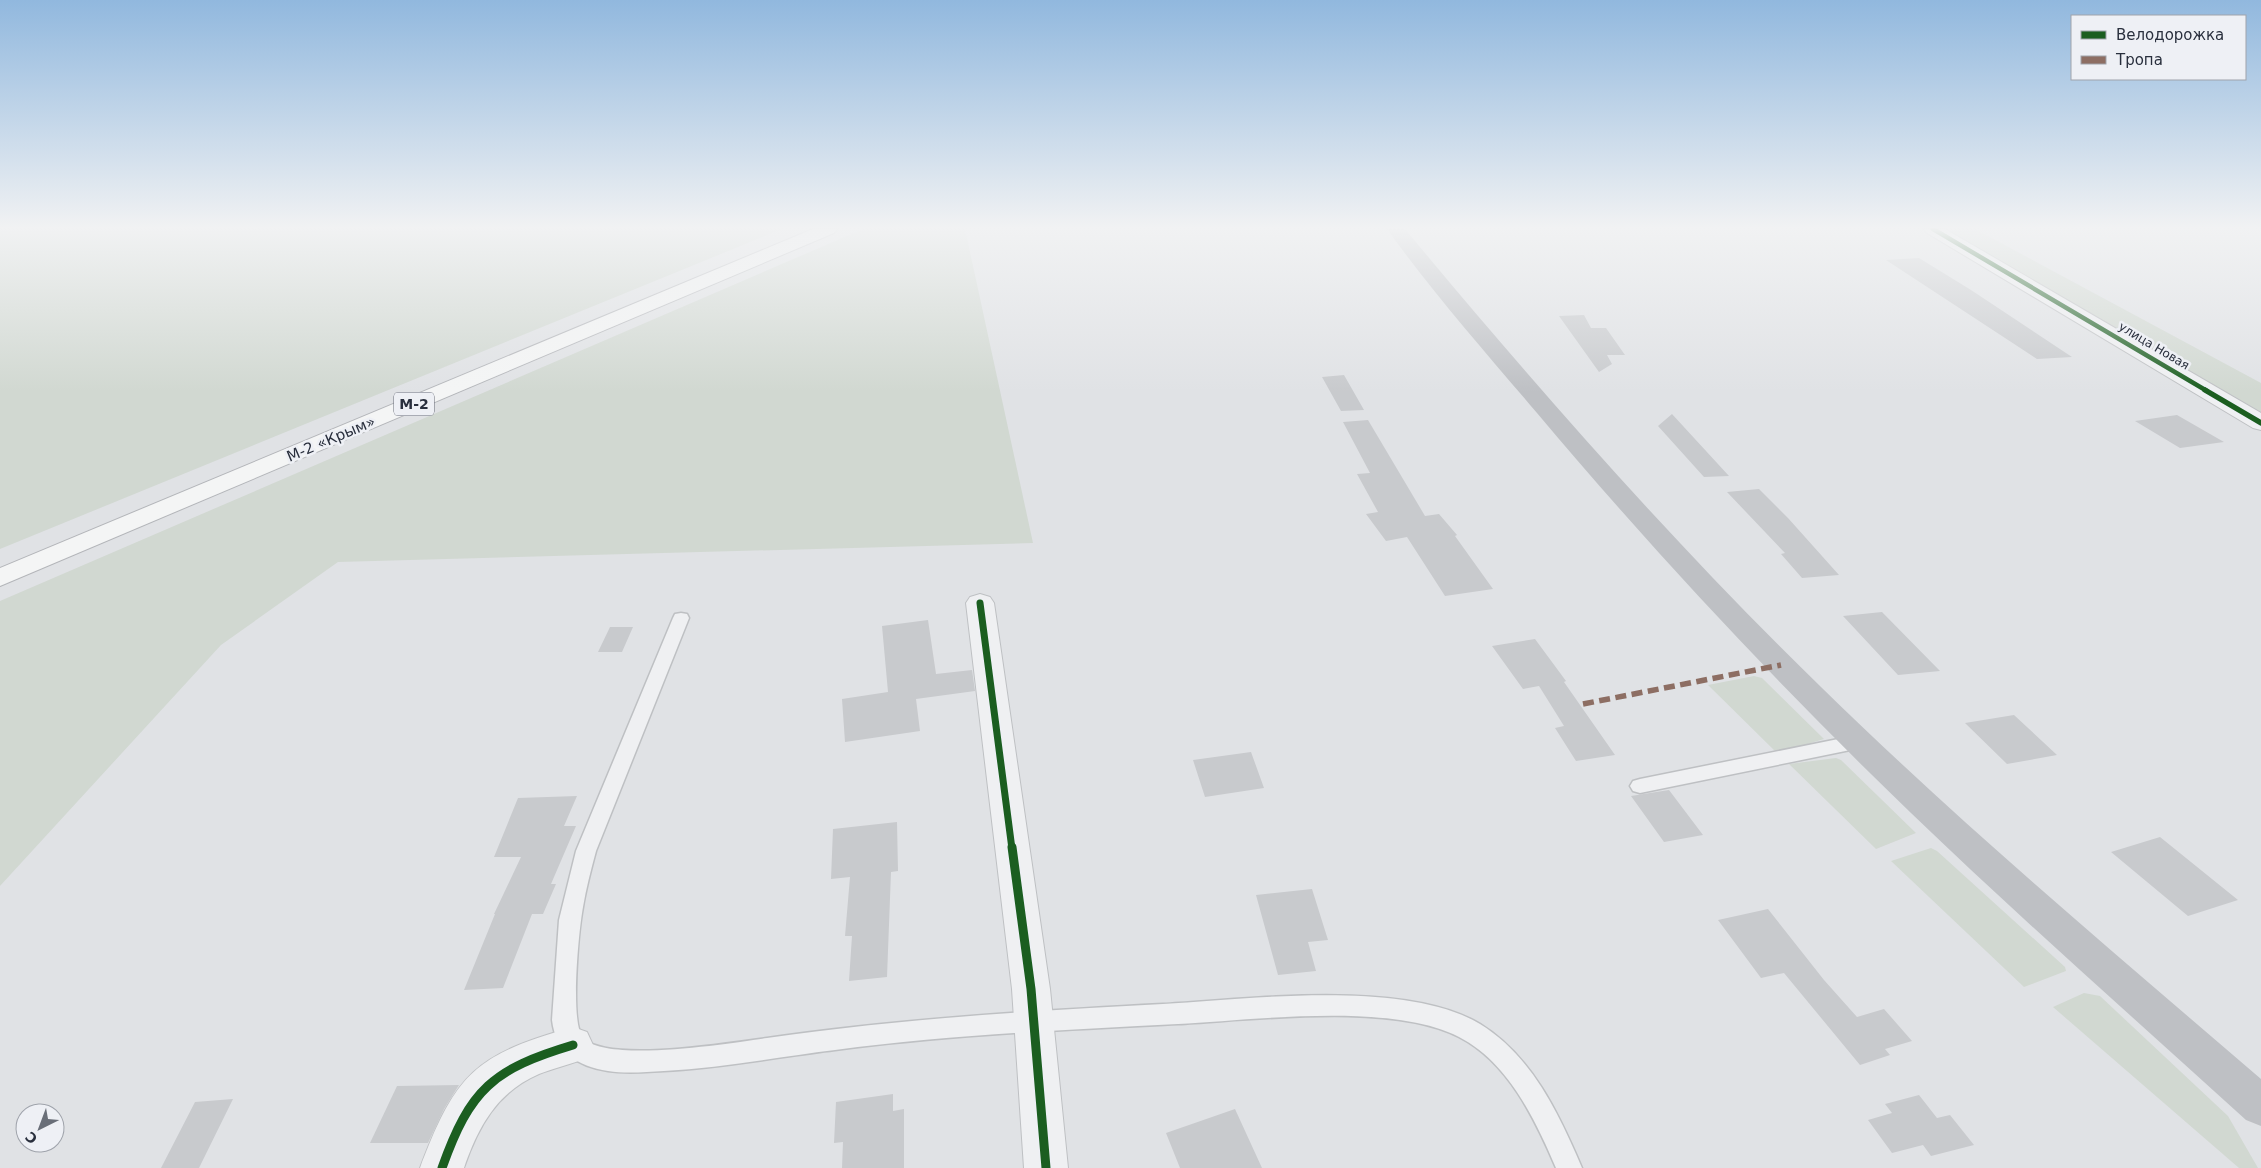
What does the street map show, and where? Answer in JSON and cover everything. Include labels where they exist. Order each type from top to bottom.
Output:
[{"type":"highway","name":"М-2 «Крым»","points":[[0,578],[699,284]]},
{"type":"main road","points":[[1441,284],[1521,380],[1626,500],[1781,665],[1858,742],[1998,874],[2261,1106]]},
{"type":"street","name":"улица Новая","points":[[2025,284],[2261,423]]},
{"type":"street","points":[[980,603],[1030,989],[1046,1168]]},
{"type":"street","points":[[442,1168],[452,1138],[460,1122],[477,1095],[487,1085],[521,1062],[574,1045]]},
{"type":"lane","points":[[681,618],[586,851],[577,883],[570,917],[564,1016],[568,1037],[574,1045],[590,1056],[610,1060],[685,1059],[862,1036],[1033,1021],[1323,1007],[1380,1009],[1414,1013],[1449,1021],[1483,1040],[1512,1067],[1529,1089],[1554,1132],[1569,1168]]},
{"type":"lane","points":[[1640,786],[1858,742]]},
{"type":"shaded area","points":[[0,284],[649,284],[0,549]]},
{"type":"shaded area","points":[[737,284],[977,284],[1033,543],[338,562],[221,645],[0,886],[0,601]]},
{"type":"shaded area","points":[[2038,284],[2076,284],[2261,383],[2261,412]]},
{"type":"shaded area","points":[[1754,676],[1762,678],[1824,739],[1777,753],[1708,685]]},
{"type":"shaded area","points":[[1836,758],[1841,760],[1916,833],[1876,849],[1789,764]]},
{"type":"shaded area","points":[[1931,848],[1937,851],[2065,967],[2066,971],[2024,987],[1891,861]]},
{"type":"shaded area","points":[[2084,993],[2100,996],[2228,1116],[2258,1168],[2239,1168],[2053,1007]]},
{"type":"building","points":[[1922,284],[1960,284],[2072,357],[2037,359]]},
{"type":"building","points":[[1584,315],[1591,328],[1606,328],[1625,355],[1607,355],[1612,364],[1599,372],[1559,316]]},
{"type":"building","points":[[1344,375],[1364,410],[1341,411],[1322,377]]},
{"type":"building","points":[[1672,414],[1729,476],[1704,477],[1658,426]]},
{"type":"building","points":[[2177,415],[2224,442],[2180,448],[2135,421]]},
{"type":"building","points":[[1368,420],[1425,516],[1439,514],[1457,535],[1455,536],[1493,589],[1445,596],[1407,537],[1386,541],[1366,514],[1378,512],[1357,474],[1370,473],[1343,422]]},
{"type":"building","points":[[1759,489],[1839,575],[1802,578],[1781,554],[1785,553],[1727,492]]},
{"type":"building","points":[[1882,612],[1940,671],[1898,675],[1843,616]]},
{"type":"building","points":[[928,620],[936,674],[972,670],[975,691],[916,699],[920,731],[845,742],[842,699],[888,692],[882,626]]},
{"type":"building","points":[[610,627],[633,627],[622,652],[598,652]]},
{"type":"building","points":[[1535,639],[1566,681],[1564,682],[1615,755],[1576,761],[1555,728],[1564,726],[1539,686],[1523,689],[1492,646]]},
{"type":"building","points":[[2014,715],[2057,755],[2007,764],[1965,723]]},
{"type":"building","points":[[1251,752],[1264,788],[1205,797],[1193,760]]},
{"type":"building","points":[[1669,790],[1703,835],[1664,842],[1631,796]]},
{"type":"building","points":[[577,796],[564,826],[576,826],[551,884],[556,884],[543,914],[532,914],[503,988],[464,990],[494,914],[521,857],[494,857],[518,798]]},
{"type":"building","points":[[897,822],[898,871],[891,872],[887,977],[849,981],[852,936],[845,936],[850,877],[831,879],[833,829]]},
{"type":"building","points":[[2160,837],[2238,900],[2188,916],[2111,852]]},
{"type":"building","points":[[1312,889],[1328,940],[1308,942],[1316,971],[1278,975],[1256,895]]},
{"type":"building","points":[[1768,909],[1824,980],[1857,1017],[1884,1009],[1912,1041],[1885,1049],[1890,1055],[1860,1065],[1784,973],[1761,978],[1718,920]]},
{"type":"building","points":[[459,1085],[444,1109],[428,1143],[370,1143],[397,1086]]},
{"type":"building","points":[[893,1094],[893,1111],[904,1109],[904,1168],[842,1168],[843,1142],[834,1143],[836,1102]]},
{"type":"building","points":[[1919,1095],[1937,1118],[1950,1115],[1974,1145],[1931,1156],[1923,1145],[1892,1153],[1868,1120],[1892,1113],[1885,1104]]},
{"type":"building","points":[[233,1099],[199,1168],[161,1168],[195,1102]]},
{"type":"building","points":[[1235,1109],[1262,1168],[1180,1168],[1166,1133]]},
{"type":"marked path","points":[[1583,704],[1781,665]]},
{"type":"cycle path","points":[[2025,284],[2261,423]]},
{"type":"cycle path","points":[[980,603],[1031,989],[1046,1168]]},
{"type":"cycle path","points":[[442,1168],[462,1118],[487,1085],[503,1072],[522,1062],[573,1045]]}]
